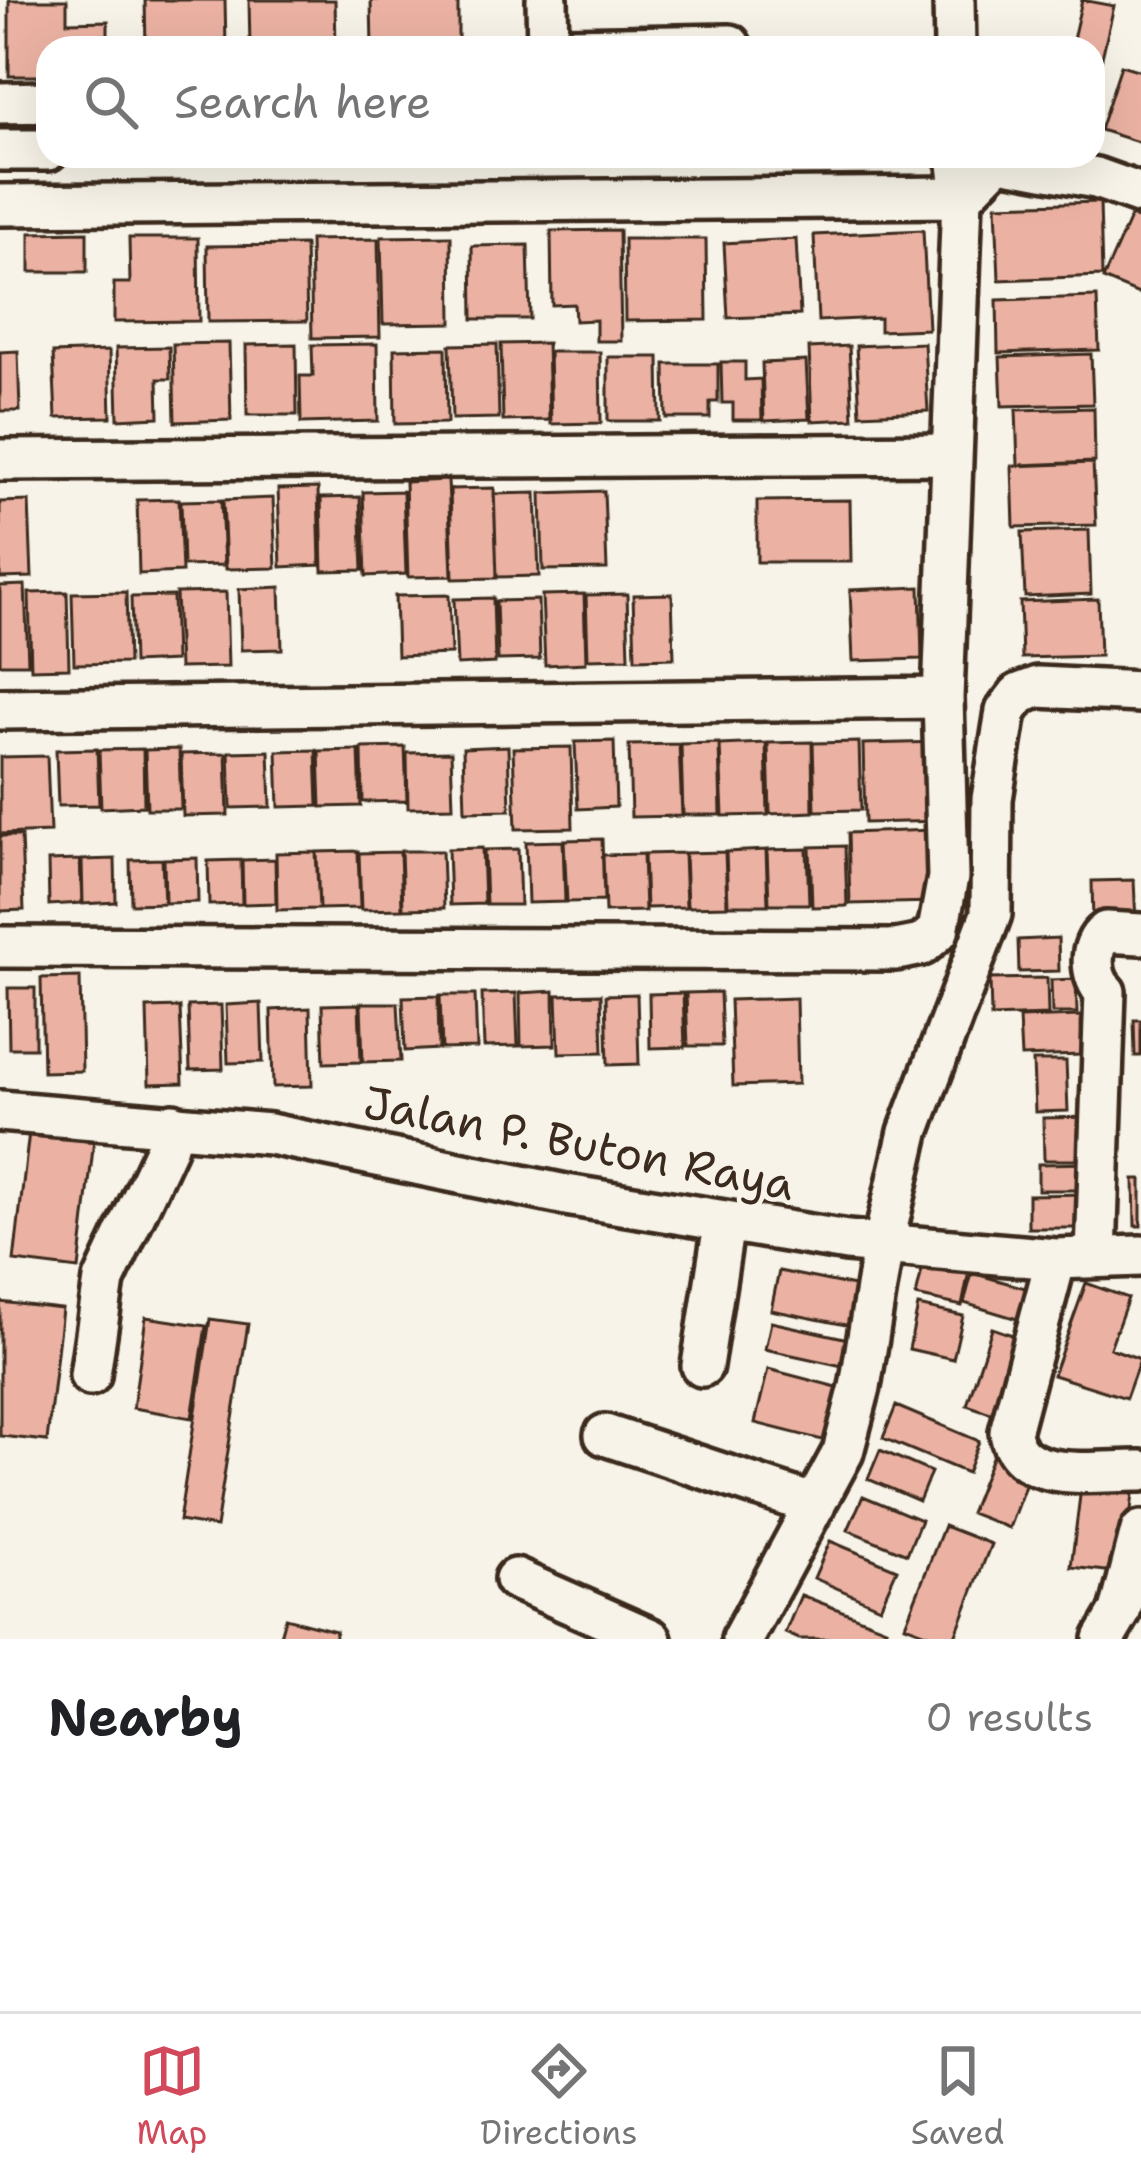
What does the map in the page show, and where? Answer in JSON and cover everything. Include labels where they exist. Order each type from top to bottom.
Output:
[{"type":"street","points":[[547,0],[548,36]]},
{"type":"street","points":[[953,0],[954,36]]},
{"type":"street","points":[[0,103],[36,102]]},
{"type":"street","points":[[0,150],[36,150]]},
{"type":"street","points":[[0,946],[896,950],[922,945],[938,932],[946,907],[943,698],[962,197],[958,168]]},
{"type":"street","points":[[962,197],[982,168]]},
{"type":"street","points":[[1039,168],[1096,178],[1141,194]]},
{"type":"street","points":[[0,205],[962,197]]},
{"type":"street","points":[[0,460],[952,454]]},
{"type":"street","points":[[742,1639],[833,1476],[849,1430],[909,1132],[991,914],[992,799],[1006,711],[1019,694],[1038,687],[1141,692]]},
{"type":"street","points":[[0,709],[943,698]]},
{"type":"street","points":[[1096,1256],[1106,992],[1096,984],[1096,944],[1106,932],[1141,934]]},
{"type":"street","name":"Jalan P. Buton Raya","points":[[0,1111],[173,1124],[339,1145],[566,1196],[883,1245],[1056,1258],[1141,1256]]},
{"type":"street","points":[[90,1376],[104,1280],[173,1124]]},
{"type":"street","points":[[702,1366],[724,1223]]},
{"type":"street","points":[[1056,1258],[1010,1432],[1012,1448],[1026,1462],[1044,1469],[1141,1472]]},
{"type":"street","points":[[604,1435],[814,1505]]},
{"type":"street","points":[[1104,1639],[1120,1612],[1141,1531]]},
{"type":"street","points":[[515,1579],[651,1639]]},
{"type":"building","points":[[9,0],[67,0],[67,22],[108,21],[108,36],[36,36],[36,76],[9,76]]},
{"type":"building","points":[[145,0],[225,0],[226,36],[146,36]]},
{"type":"building","points":[[249,0],[335,0],[336,36],[250,36]]},
{"type":"building","points":[[371,0],[458,0],[458,36],[372,36]]},
{"type":"building","points":[[1082,0],[1114,6],[1105,45],[1105,36],[1074,36]]},
{"type":"building","points":[[1121,65],[1141,71],[1141,143],[1105,132],[1105,115]]},
{"type":"building","points":[[1100,202],[1102,276],[999,280],[996,205]]},
{"type":"building","points":[[1131,216],[1141,221],[1141,295],[1103,279]]},
{"type":"building","points":[[619,230],[621,341],[596,341],[596,320],[575,321],[574,304],[552,305],[551,231]]},
{"type":"building","points":[[923,230],[928,329],[880,331],[880,318],[818,321],[814,235]]},
{"type":"building","points":[[87,232],[87,272],[30,272],[30,233]]},
{"type":"building","points":[[451,236],[452,323],[383,324],[381,237]]},
{"type":"building","points":[[129,238],[198,238],[199,321],[114,322],[114,283],[130,283]]},
{"type":"building","points":[[378,239],[380,337],[312,338],[310,240]]},
{"type":"building","points":[[624,239],[706,239],[707,320],[625,321]]},
{"type":"building","points":[[796,239],[800,315],[728,318],[724,243]]},
{"type":"building","points":[[305,245],[307,321],[208,322],[207,246]]},
{"type":"building","points":[[528,245],[530,319],[473,319],[472,246]]},
{"type":"building","points":[[1097,297],[1099,350],[998,353],[997,300]]},
{"type":"building","points":[[229,343],[231,420],[175,422],[173,344]]},
{"type":"building","points":[[547,343],[549,420],[503,421],[501,344]]},
{"type":"building","points":[[924,343],[928,411],[860,414],[856,346]]},
{"type":"building","points":[[296,344],[297,415],[247,415],[246,345]]},
{"type":"building","points":[[377,344],[378,421],[301,423],[300,376],[313,376],[312,345]]},
{"type":"building","points":[[497,344],[499,418],[452,419],[450,345]]},
{"type":"building","points":[[849,346],[853,419],[812,421],[809,348]]},
{"type":"building","points":[[169,347],[170,379],[158,379],[159,417],[118,419],[116,348]]},
{"type":"building","points":[[446,348],[447,423],[395,424],[394,349]]},
{"type":"building","points":[[18,351],[20,411],[0,411],[0,352]]},
{"type":"building","points":[[109,351],[111,417],[56,418],[53,353]]},
{"type":"building","points":[[549,352],[600,352],[601,423],[551,424]]},
{"type":"building","points":[[1091,354],[1093,404],[1002,406],[1000,357]]},
{"type":"building","points":[[608,357],[659,357],[660,421],[608,421]]},
{"type":"building","points":[[806,361],[809,419],[764,421],[762,363]]},
{"type":"building","points":[[721,362],[745,362],[745,380],[761,379],[762,420],[733,420],[733,403],[722,403]]},
{"type":"building","points":[[665,364],[718,364],[718,402],[710,402],[710,418],[666,418]]},
{"type":"building","points":[[1094,408],[1095,462],[1018,465],[1016,410]]},
{"type":"building","points":[[1093,463],[1096,525],[1014,527],[1012,466]]},
{"type":"building","points":[[448,480],[452,576],[408,577],[405,482]]},
{"type":"building","points":[[318,488],[320,565],[281,567],[278,489]]},
{"type":"building","points":[[494,488],[497,578],[453,579],[450,489]]},
{"type":"building","points":[[403,491],[406,574],[366,576],[363,492]]},
{"type":"building","points":[[604,491],[607,569],[543,570],[541,493]]},
{"type":"building","points":[[536,493],[539,576],[497,577],[494,494]]},
{"type":"building","points":[[360,497],[363,570],[323,571],[321,498]]},
{"type":"building","points":[[273,498],[276,568],[226,569],[223,500]]},
{"type":"building","points":[[179,499],[182,572],[139,574],[137,500]]},
{"type":"building","points":[[221,500],[224,565],[183,566],[181,501]]},
{"type":"building","points":[[850,500],[851,562],[757,562],[757,501]]},
{"type":"building","points":[[29,501],[32,577],[0,578],[0,502]]},
{"type":"building","points":[[1089,530],[1091,594],[1025,597],[1022,532]]},
{"type":"building","points":[[25,585],[28,664],[0,664],[0,586]]},
{"type":"building","points":[[280,587],[282,649],[241,650],[239,589]]},
{"type":"building","points":[[920,587],[922,659],[853,661],[850,590]]},
{"type":"building","points":[[67,592],[69,668],[31,669],[29,593]]},
{"type":"building","points":[[126,592],[128,663],[74,664],[72,593]]},
{"type":"building","points":[[226,592],[228,667],[179,668],[176,593]]},
{"type":"building","points":[[584,594],[586,663],[545,665],[542,595]]},
{"type":"building","points":[[627,594],[629,658],[588,659],[586,595]]},
{"type":"building","points":[[672,594],[674,658],[635,659],[633,595]]},
{"type":"building","points":[[449,595],[451,654],[397,656],[395,596]]},
{"type":"building","points":[[173,596],[175,661],[133,663],[131,597]]},
{"type":"building","points":[[493,598],[495,663],[457,665],[454,599]]},
{"type":"building","points":[[1098,599],[1100,656],[1022,658],[1020,602]]},
{"type":"building","points":[[538,600],[540,659],[498,660],[496,601]]},
{"type":"building","points":[[614,741],[616,807],[578,809],[575,742]]},
{"type":"building","points":[[812,742],[813,812],[770,814],[768,743]]},
{"type":"building","points":[[859,742],[861,810],[815,811],[813,743]]},
{"type":"building","points":[[942,742],[944,821],[865,823],[863,744]]},
{"type":"building","points":[[719,743],[721,815],[683,815],[681,744]]},
{"type":"building","points":[[766,743],[768,815],[723,816],[720,745]]},
{"type":"building","points":[[679,744],[682,816],[631,817],[629,745]]},
{"type":"building","points":[[508,746],[510,810],[465,811],[463,748]]},
{"type":"building","points":[[405,747],[407,801],[363,802],[362,748]]},
{"type":"building","points":[[571,747],[573,828],[516,829],[513,748]]},
{"type":"building","points":[[97,749],[99,805],[58,806],[56,750]]},
{"type":"building","points":[[143,749],[144,806],[101,808],[99,750]]},
{"type":"building","points":[[179,749],[181,809],[147,809],[145,750]]},
{"type":"building","points":[[316,750],[318,806],[279,807],[277,751]]},
{"type":"building","points":[[359,750],[361,806],[321,807],[319,751]]},
{"type":"building","points":[[269,751],[271,807],[231,808],[229,752]]},
{"type":"building","points":[[451,752],[453,807],[408,808],[407,753]]},
{"type":"building","points":[[226,753],[228,815],[183,816],[181,754]]},
{"type":"building","points":[[47,756],[50,832],[0,834],[0,757]]},
{"type":"building","points":[[933,830],[935,902],[850,904],[848,833]]},
{"type":"building","points":[[0,836],[21,836],[24,910],[0,911]]},
{"type":"building","points":[[602,839],[604,901],[567,902],[564,840]]},
{"type":"building","points":[[563,841],[565,902],[528,903],[526,842]]},
{"type":"building","points":[[845,846],[847,906],[812,907],[810,847]]},
{"type":"building","points":[[482,848],[484,904],[450,905],[448,849]]},
{"type":"building","points":[[518,849],[520,905],[486,905],[484,850]]},
{"type":"building","points":[[807,849],[809,904],[769,904],[767,850]]},
{"type":"building","points":[[766,850],[768,905],[728,905],[726,852]]},
{"type":"building","points":[[358,851],[360,908],[319,909],[317,852]]},
{"type":"building","points":[[401,851],[442,851],[444,908],[403,909]]},
{"type":"building","points":[[316,852],[319,909],[277,910],[276,853]]},
{"type":"building","points":[[400,852],[402,909],[361,910],[359,853]]},
{"type":"building","points":[[725,852],[727,906],[687,907],[685,853]]},
{"type":"building","points":[[684,853],[686,907],[646,908],[644,854]]},
{"type":"building","points":[[643,854],[645,911],[605,912],[603,855]]},
{"type":"building","points":[[197,858],[198,902],[165,903],[164,859]]},
{"type":"building","points":[[115,859],[116,902],[83,904],[82,860]]},
{"type":"building","points":[[162,859],[164,903],[131,904],[130,860]]},
{"type":"building","points":[[275,859],[276,903],[243,904],[242,860]]},
{"type":"building","points":[[80,860],[82,903],[49,905],[48,861]]},
{"type":"building","points":[[241,860],[242,904],[209,905],[208,861]]},
{"type":"building","points":[[1134,880],[1136,922],[1093,923],[1092,881]]},
{"type":"building","points":[[1058,938],[1059,971],[1019,972],[1018,940]]},
{"type":"building","points":[[80,977],[82,1071],[43,1072],[41,978]]},
{"type":"building","points":[[1047,978],[1048,1015],[991,1017],[990,979]]},
{"type":"building","points":[[1076,979],[1077,1013],[1052,1013],[1051,980]]},
{"type":"building","points":[[8,988],[35,988],[35,1048],[9,1048]]},
{"type":"building","points":[[554,991],[555,1045],[521,1046],[520,993]]},
{"type":"building","points":[[720,992],[722,1046],[688,1046],[686,993]]},
{"type":"building","points":[[516,993],[518,1046],[484,1047],[482,994]]},
{"type":"building","points":[[683,993],[685,1047],[650,1048],[649,994]]},
{"type":"building","points":[[601,994],[603,1052],[559,1053],[557,995]]},
{"type":"building","points":[[637,994],[639,1064],[608,1065],[606,995]]},
{"type":"building","points":[[440,995],[475,995],[477,1048],[442,1049]]},
{"type":"building","points":[[438,996],[439,1049],[405,1051],[403,997]]},
{"type":"building","points":[[796,998],[798,1084],[733,1086],[730,1000]]},
{"type":"building","points":[[261,1003],[263,1062],[228,1063],[226,1005]]},
{"type":"building","points":[[361,1003],[398,1003],[401,1061],[363,1062]]},
{"type":"building","points":[[359,1004],[361,1062],[324,1063],[322,1005]]},
{"type":"building","points":[[221,1005],[223,1069],[190,1070],[188,1006]]},
{"type":"building","points":[[180,1007],[183,1083],[149,1084],[147,1008]]},
{"type":"building","points":[[310,1008],[312,1086],[273,1087],[271,1010]]},
{"type":"building","points":[[1081,1016],[1082,1055],[1021,1057],[1019,1018]]},
{"type":"building","points":[[1134,1020],[1141,1020],[1141,1056],[1135,1056]]},
{"type":"building","points":[[1033,1061],[1066,1061],[1068,1111],[1035,1112]]},
{"type":"building","points":[[1094,1117],[1094,1160],[1044,1160],[1043,1118]]},
{"type":"building","points":[[29,1132],[94,1140],[79,1269],[14,1261]]},
{"type":"building","points":[[1097,1163],[1097,1190],[1038,1190],[1038,1164]]},
{"type":"building","points":[[1134,1179],[1141,1179],[1141,1226],[1135,1226]]},
{"type":"building","points":[[1090,1194],[1091,1228],[1028,1228],[1028,1195]]},
{"type":"building","points":[[924,1261],[969,1271],[962,1306],[916,1296]]},
{"type":"building","points":[[779,1271],[859,1287],[851,1326],[771,1310]]},
{"type":"building","points":[[972,1273],[1043,1293],[1034,1324],[964,1303]]},
{"type":"building","points":[[1086,1283],[1128,1298],[1110,1348],[1140,1359],[1126,1398],[1053,1375]]},
{"type":"building","points":[[0,1302],[62,1309],[47,1441],[0,1436]]},
{"type":"building","points":[[918,1306],[963,1316],[953,1359],[909,1349]]},
{"type":"building","points":[[146,1317],[206,1326],[192,1418],[133,1408]]},
{"type":"building","points":[[210,1319],[248,1324],[216,1527],[179,1521]]},
{"type":"building","points":[[771,1322],[862,1342],[856,1369],[765,1349]]},
{"type":"building","points":[[992,1328],[1033,1342],[1008,1419],[967,1405]]},
{"type":"building","points":[[768,1369],[852,1391],[838,1444],[755,1423]]},
{"type":"building","points":[[896,1406],[979,1441],[967,1473],[883,1438]]},
{"type":"building","points":[[880,1450],[931,1472],[919,1501],[868,1479]]},
{"type":"building","points":[[994,1452],[1032,1467],[1009,1528],[970,1513]]},
{"type":"building","points":[[1081,1488],[1133,1494],[1123,1573],[1071,1567]]},
{"type":"building","points":[[863,1496],[921,1520],[907,1554],[848,1530]]},
{"type":"building","points":[[944,1526],[991,1544],[954,1639],[905,1625]]},
{"type":"building","points":[[830,1541],[897,1569],[880,1607],[814,1578]]},
{"type":"building","points":[[801,1595],[886,1628],[882,1639],[799,1639],[785,1633]]},
{"type":"building","points":[[285,1618],[336,1631],[334,1639],[279,1639]]}]
